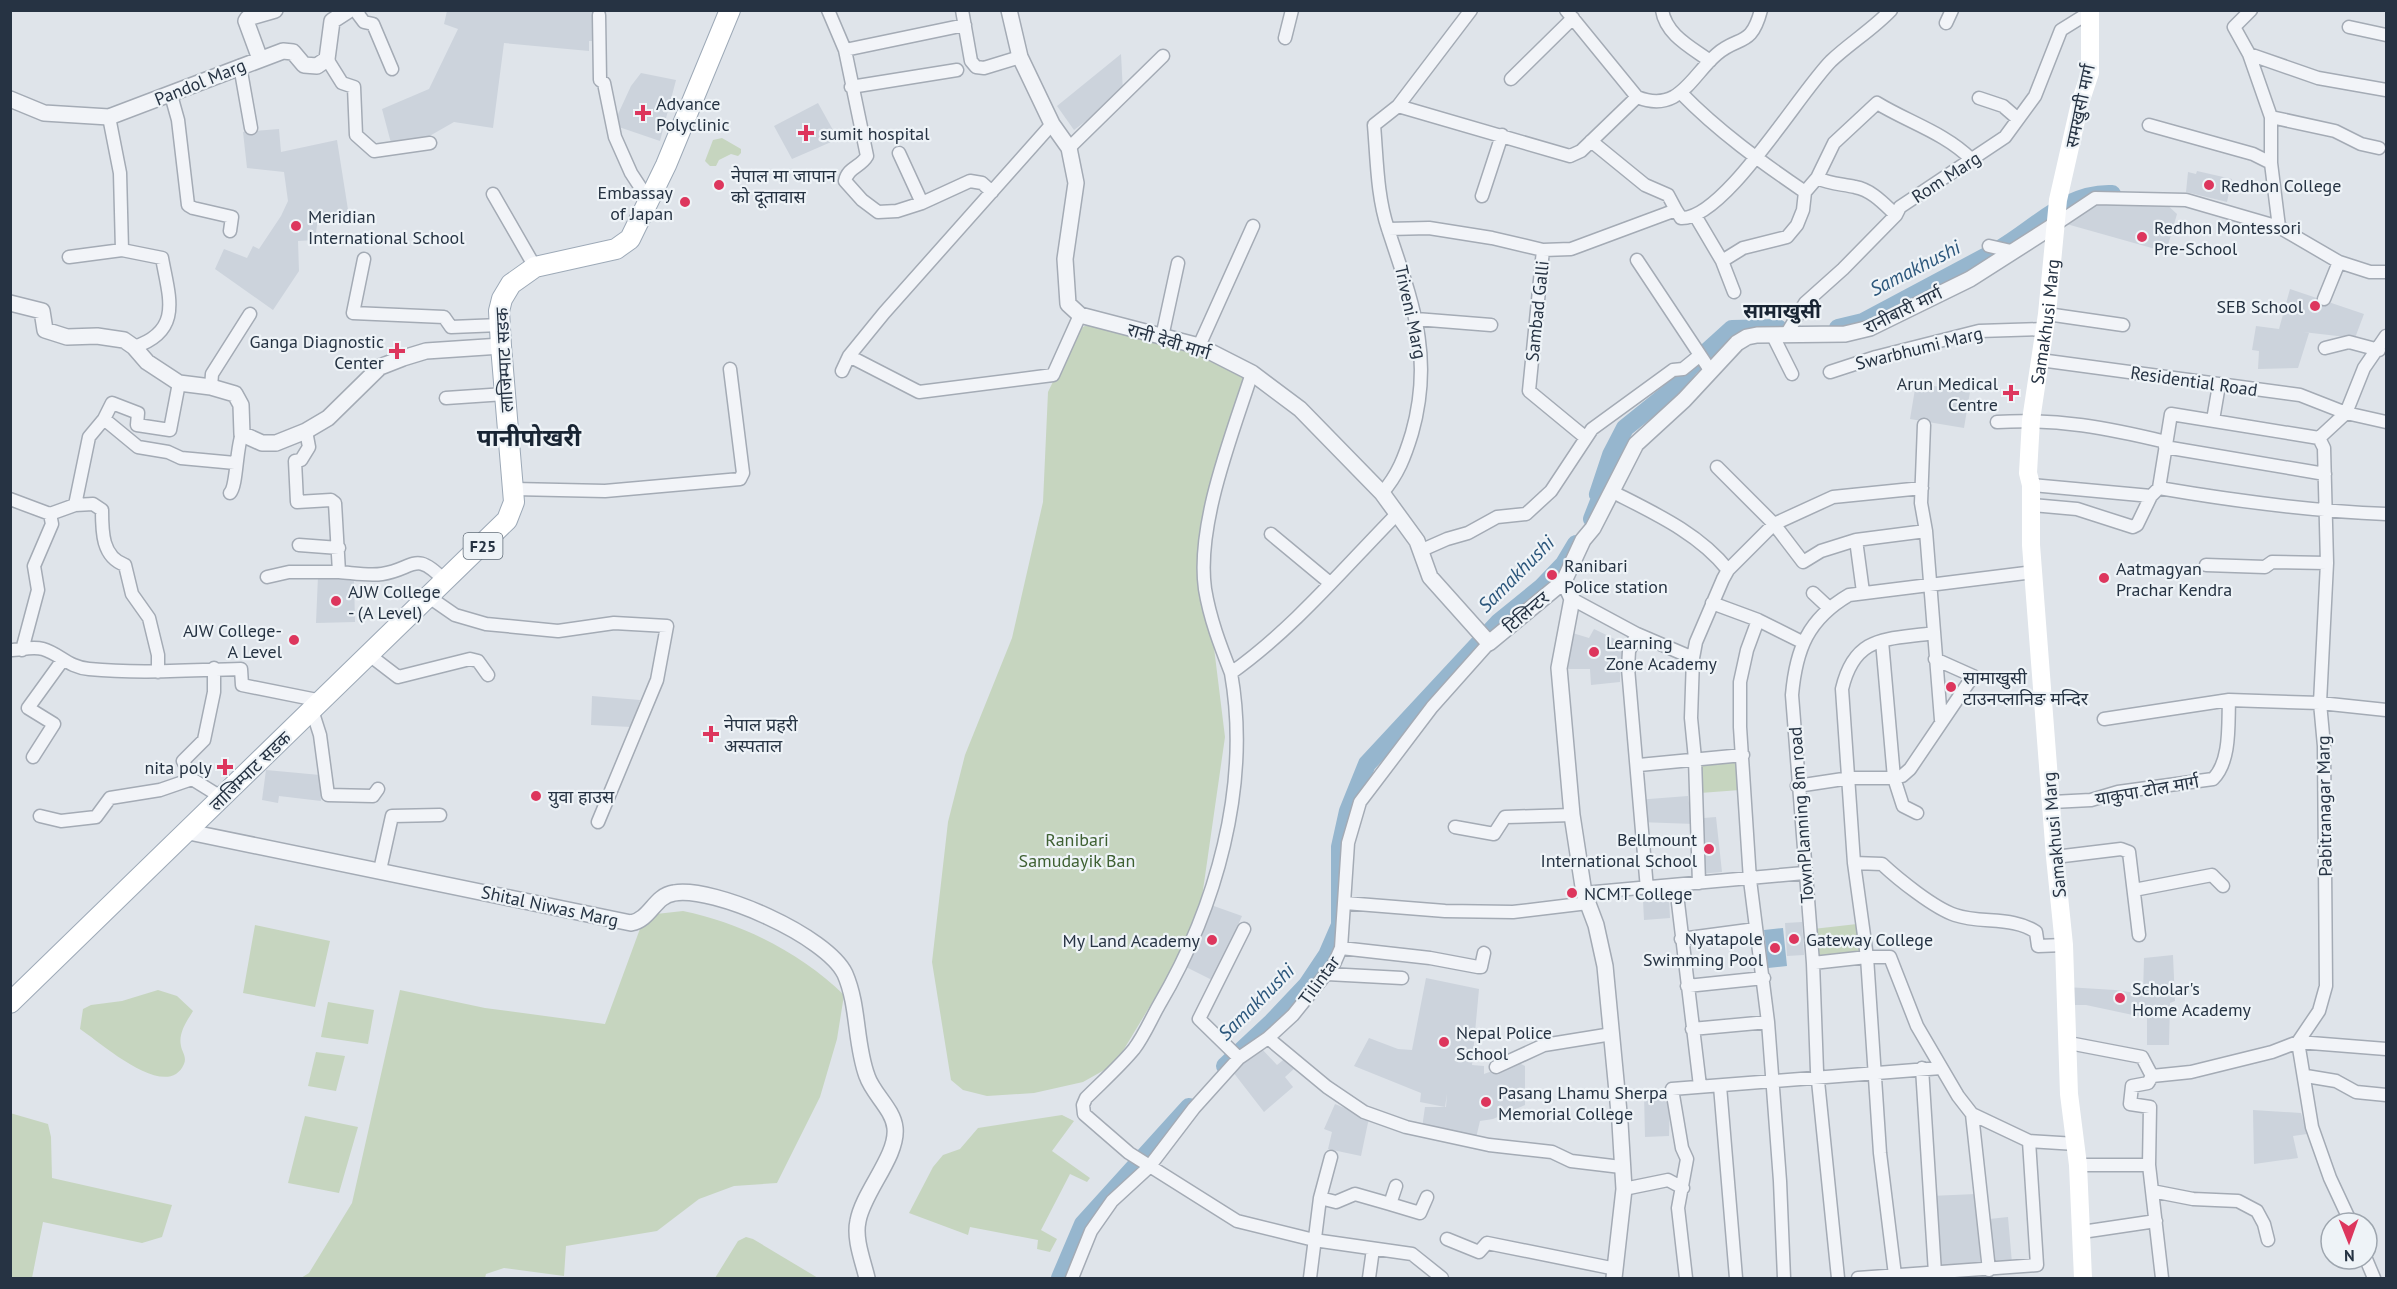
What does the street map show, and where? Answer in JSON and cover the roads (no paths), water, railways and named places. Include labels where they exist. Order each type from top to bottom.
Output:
[{"type":"main road","name":"लाजिम्पाट सडक","points":[[10,1003],[189,832],[221,797],[507,520],[514,502],[514,489],[499,311],[505,291],[520,276],[535,267],[620,247],[630,239],[650,202],[730,10]]},
{"type":"main road","name":"समखुसी मार्ग","points":[[2056,221],[2058,200],[2080,104],[2090,73],[2090,11]]},
{"type":"main road","name":"Samakhusi Marg","points":[[2056,221],[2046,321],[2031,420],[2028,473],[2032,506],[2031,545],[2064,945],[2069,1095],[2078,1164],[2084,1278]]},
{"type":"street","points":[[260,59],[246,21],[248,18],[274,10]]},
{"type":"street","points":[[349,10],[332,21],[327,59],[342,83],[354,87],[356,135],[374,151],[430,143]]},
{"type":"street","points":[[359,10],[358,14],[364,22],[372,24],[392,69]]},
{"type":"street","points":[[828,10],[844,50],[867,156],[863,164],[851,169],[845,181],[857,196],[878,212],[897,211],[922,203],[970,181],[982,183],[992,192]]},
{"type":"street","points":[[962,10],[971,61],[976,67],[984,68],[1020,57]]},
{"type":"street","points":[[849,356],[919,392],[1053,375],[1080,315],[1068,304],[1065,259],[1077,183],[1069,148],[1052,124],[1020,57],[1009,10]]},
{"type":"street","points":[[1285,38],[1292,10]]},
{"type":"street","points":[[1471,10],[1398,106],[1570,156],[1581,151],[1637,97]]},
{"type":"street","points":[[1662,10],[1666,26],[1710,61]]},
{"type":"street","points":[[1511,78],[1569,14],[1637,97],[1660,101],[1681,93],[1718,52],[1743,42],[1757,25],[1761,10]]},
{"type":"street","points":[[1591,141],[1645,185],[1668,195],[1681,219],[1696,217],[1729,190],[1832,61],[1891,10]]},
{"type":"street","points":[[1946,23],[1952,10]]},
{"type":"street","name":"Rom Marg","points":[[1784,331],[1805,303],[1844,269],[1896,215],[1900,207],[2005,137],[2035,96],[2061,30],[2090,11]]},
{"type":"street","points":[[2249,11],[2234,27],[2249,54],[2271,117],[2271,163],[2279,227]]},
{"type":"street","points":[[599,15],[600,80],[604,82],[615,137],[631,173],[650,202]]},
{"type":"street","points":[[844,50],[965,25]]},
{"type":"street","points":[[2349,27],[2386,35]]},
{"type":"street","name":"Pandol Marg","points":[[10,99],[44,113],[109,117],[171,95],[240,66],[288,50],[308,67],[317,66],[327,59]]},
{"type":"street","points":[[2249,54],[2318,78],[2386,90]]},
{"type":"street","points":[[1069,148],[1163,56]]},
{"type":"street","points":[[240,66],[251,128]]},
{"type":"street","points":[[851,87],[957,70]]},
{"type":"street","points":[[1681,93],[1702,114],[1755,158],[1805,192]]},
{"type":"street","points":[[171,95],[178,120],[188,205],[232,217],[230,231]]},
{"type":"street","points":[[1979,98],[2003,106],[2018,119]]},
{"type":"street","points":[[1722,261],[1743,248],[1787,237],[1797,225],[1803,210],[1805,192],[1817,178],[1834,143],[1877,103],[1905,120],[1943,137],[1971,159]]},
{"type":"street","name":"Triveni Marg","points":[[1382,493],[1395,478],[1405,456],[1417,414],[1422,364],[1416,319],[1405,274],[1388,229],[1381,199],[1374,125],[1398,106]]},
{"type":"street","points":[[109,117],[120,173],[122,250]]},
{"type":"street","points":[[2271,117],[2336,131],[2361,144],[2379,148]]},
{"type":"street","points":[[842,372],[849,356],[1052,124]]},
{"type":"street","points":[[2149,125],[2253,154],[2271,163]]},
{"type":"street","points":[[1482,196],[1502,135]]},
{"type":"street","points":[[899,153],[922,203]]},
{"type":"street","points":[[1817,178],[1827,183],[1858,187],[1874,195],[1896,215]]},
{"type":"street","points":[[493,194],[535,267]]},
{"type":"street","points":[[2056,221],[2095,198],[2186,200],[2279,227],[2339,262],[2370,272],[2386,272]]},
{"type":"street","name":"Sambad Galli","points":[[1586,438],[1529,392],[1543,250],[1570,249],[1676,210]]},
{"type":"street","points":[[1696,217],[1722,261],[1734,292]]},
{"type":"street","name":"रानीबारी मार्ग","points":[[1564,581],[1635,444],[1684,400],[1704,363],[1747,337],[1784,331],[1845,334],[1870,328],[1970,279],[2056,221]]},
{"type":"street","points":[[1199,346],[1253,226]]},
{"type":"street","points":[[1388,229],[1430,228],[1492,238],[1543,250]]},
{"type":"street","points":[[1989,246],[2011,251]]},
{"type":"street","points":[[69,257],[122,250],[162,258],[169,284],[171,308],[162,331],[149,342],[134,347]]},
{"type":"street","points":[[363,259],[353,313],[444,316],[451,327],[500,325]]},
{"type":"street","points":[[1422,550],[1468,533],[1497,517],[1526,514],[1551,490],[1592,429],[1673,370],[1704,363],[1637,260]]},
{"type":"street","points":[[2324,299],[2339,262]]},
{"type":"street","points":[[1162,337],[1178,263]]},
{"type":"street","points":[[10,303],[42,310],[45,330],[67,337],[97,336],[124,340],[134,347],[147,362],[179,383],[211,387],[235,394],[239,398],[242,434],[235,463],[235,486],[230,493]]},
{"type":"street","points":[[211,387],[212,374],[250,314]]},
{"type":"street","name":"रानी देवी मार्ग","points":[[1080,315],[1199,346],[1252,373],[1300,409],[1382,493],[1422,550],[1430,577],[1489,643]]},
{"type":"street","points":[[1416,319],[1491,325]]},
{"type":"street","name":"Swarbhumi Marg","points":[[1830,372],[1876,357],[1979,330],[2046,321],[2123,325]]},
{"type":"street","points":[[1784,331],[1792,374]]},
{"type":"street","points":[[2032,506],[2077,509],[2133,527],[2137,525],[2155,492],[2170,414],[2319,438],[2346,413],[2364,368],[2379,350],[2386,336]]},
{"type":"street","points":[[2325,348],[2349,342],[2379,350]]},
{"type":"street","points":[[242,434],[262,443],[276,443],[306,431],[328,418],[380,367],[426,351],[501,346]]},
{"type":"street","name":"Residential Road","points":[[2040,360],[2300,395],[2346,413],[2386,422]]},
{"type":"street","points":[[514,489],[605,491],[740,479],[743,473],[730,369]]},
{"type":"street","points":[[1252,373],[1213,500],[1205,546],[1205,587],[1214,632],[1231,673],[1237,708],[1234,774],[1227,828],[1211,891],[1177,975],[1134,1048],[1086,1098],[1083,1105],[1084,1114],[1149,1167],[1237,1221],[1314,1240],[1412,1254],[1442,1278]]},
{"type":"street","points":[[75,506],[89,437],[104,419],[112,403],[138,413],[138,425],[170,430],[179,383]]},
{"type":"street","points":[[2213,420],[2219,385]]},
{"type":"street","points":[[446,398],[505,394]]},
{"type":"street","points":[[104,419],[138,447],[168,452],[181,458],[235,463]]},
{"type":"street","points":[[1997,422],[2031,420],[2091,425],[2166,444],[2325,474]]},
{"type":"street","points":[[1924,425],[1921,503],[1926,531],[1941,720]]},
{"type":"street","points":[[306,431],[309,447],[300,460],[295,461],[297,502],[331,500],[335,503],[339,572]]},
{"type":"street","name":"Pabitranagar Marg","points":[[2298,1042],[2319,1011],[2326,986],[2324,746],[2320,704],[2327,563],[2324,448],[2319,438]]},
{"type":"street","points":[[1717,467],[1774,524],[1803,562],[1821,551],[1856,540],[1926,531]]},
{"type":"street","points":[[2031,485],[2155,492],[2324,512],[2386,514]]},
{"type":"street","points":[[1699,883],[1695,759],[1691,718],[1693,658],[1696,642],[1728,570],[1774,524],[1833,497],[1922,488]]},
{"type":"street","points":[[1611,490],[1681,529],[1711,551],[1728,570]]},
{"type":"street","points":[[10,499],[50,514],[75,506],[93,504],[102,510],[102,528],[110,555],[117,562],[125,565],[132,594],[149,618],[158,655],[158,672]]},
{"type":"street","points":[[50,514],[52,524],[34,566],[39,590],[16,650],[40,648],[62,661],[87,669],[158,672],[214,668],[243,669],[242,685],[317,706],[327,794],[373,796],[378,789]]},
{"type":"street","points":[[1231,673],[1255,656],[1299,616],[1396,515]]},
{"type":"street","points":[[1271,534],[1330,583]]},
{"type":"street","points":[[1856,540],[1859,581],[1863,592]]},
{"type":"street","points":[[299,545],[339,548]]},
{"type":"street","points":[[267,577],[289,572],[384,574],[414,562],[433,568],[445,581]]},
{"type":"street","points":[[2206,565],[2265,567],[2272,562],[2327,563]]},
{"type":"street","name":"TownPlanning 8m road","points":[[1838,1278],[1817,1080],[1814,963],[1797,786],[1792,695],[1794,669],[1802,642],[1828,607],[1850,595],[2034,572]]},
{"type":"street","points":[[1447,1239],[1479,1252],[1487,1243],[1615,1274],[1624,1188],[1620,1123],[1605,966],[1596,925],[1586,898],[1572,815],[1559,668],[1572,599],[1564,581]]},
{"type":"street","name":"टिलिन्टर","points":[[1489,643],[1564,581]]},
{"type":"street","points":[[1814,593],[1828,607]]},
{"type":"street","points":[[429,597],[443,609],[455,615],[486,624],[550,631],[614,623],[667,626],[657,680],[598,822]]},
{"type":"street","points":[[1572,599],[1637,634],[1693,658]]},
{"type":"street","points":[[1712,603],[1758,620],[1802,642]]},
{"type":"street","points":[[1758,620],[1747,650],[1740,682],[1750,880],[1764,978],[1784,1278]]},
{"type":"street","points":[[1895,1275],[1884,1195],[1867,957],[1854,863],[1850,778],[1842,689],[1846,670],[1861,648],[1882,641],[1934,633]]},
{"type":"street","points":[[1637,634],[1629,651],[1628,668],[1639,765],[1647,889]]},
{"type":"street","points":[[1882,641],[1894,777],[1903,806],[1917,813]]},
{"type":"street","name":"Tilintar","points":[[1072,1278],[1090,1231],[1112,1201],[1149,1167],[1194,1108],[1239,1058],[1268,1038],[1293,1015],[1327,974],[1341,948],[1348,843],[1360,802],[1431,707],[1489,643]]},
{"type":"street","points":[[368,654],[398,677],[470,659],[478,661],[488,675]]},
{"type":"street","points":[[1797,786],[1850,778],[1902,776],[1910,769],[1941,720],[1953,710],[1973,676],[1935,659]]},
{"type":"street","points":[[33,757],[54,724],[28,708],[62,661]]},
{"type":"street","points":[[214,668],[214,692],[204,740],[183,761],[192,779],[221,797]]},
{"type":"street","points":[[2104,718],[2229,700],[2386,710]]},
{"type":"street","name":"याकुपा टोल मार्ग","points":[[2052,802],[2091,800],[2118,792],[2212,779],[2223,759],[2228,741],[2229,700]]},
{"type":"street","points":[[1639,765],[1743,755]]},
{"type":"street","points":[[40,816],[61,821],[96,817],[110,798],[160,790],[192,779]]},
{"type":"street","points":[[380,870],[392,816],[441,815]]},
{"type":"street","points":[[1455,827],[1494,834],[1505,817],[1572,815]]},
{"type":"street","name":"Shital Niwas Marg","points":[[189,832],[631,923],[646,916],[658,899],[665,895],[696,892],[747,908],[781,923],[827,952],[844,974],[853,1003],[866,1075],[895,1127],[892,1145],[857,1222],[867,1278]]},
{"type":"street","points":[[2055,857],[2126,850],[2130,856],[2139,935]]},
{"type":"street","points":[[1854,863],[1882,864],[1899,880],[1953,914],[1979,921],[2024,924],[2036,932],[2038,946],[2064,945]]},
{"type":"street","points":[[1345,903],[1445,911],[1513,912],[1647,889],[1804,873]]},
{"type":"street","points":[[2134,890],[2212,875],[2223,886]]},
{"type":"street","points":[[1676,886],[1700,1086]]},
{"type":"street","points":[[1239,1058],[1198,1019],[1244,929]]},
{"type":"street","points":[[1681,939],[1756,929]]},
{"type":"street","points":[[1341,948],[1430,958],[1478,967],[1481,967],[1484,953]]},
{"type":"street","points":[[1814,963],[1867,957],[1890,957],[1917,1026],[1941,1068],[1972,1114],[1989,1270]]},
{"type":"street","points":[[1327,974],[1402,978]]},
{"type":"street","points":[[1687,986],[1764,978]]},
{"type":"street","points":[[1692,1029],[1767,1022]]},
{"type":"street","points":[[1496,1067],[1544,1045],[1612,1034]]},
{"type":"street","points":[[1268,1038],[1327,1087],[1364,1112],[1406,1127],[1489,1145],[1552,1152],[1571,1161],[1621,1167]]},
{"type":"street","points":[[2298,1042],[2306,1076],[2312,1127],[2330,1178],[2345,1211]]},
{"type":"street","points":[[2151,1076],[2191,1072],[2298,1042],[2386,1049]]},
{"type":"street","points":[[2069,1043],[2142,1057],[2151,1076],[2148,1083],[2132,1086],[2130,1104],[2150,1107],[2149,1165],[2162,1278]]},
{"type":"street","points":[[1922,1068],[1935,1273]]},
{"type":"street","points":[[1686,1278],[1678,1208],[1687,1159],[1682,1148],[1671,1091],[1700,1086],[1817,1080],[1875,1072],[1941,1068]]},
{"type":"street","points":[[2306,1076],[2336,1081],[2356,1092],[2386,1095]]},
{"type":"street","points":[[1720,1086],[1736,1278]]},
{"type":"street","points":[[1972,1114],[2029,1141],[2076,1144]]},
{"type":"street","points":[[1858,1278],[2037,1265],[2029,1141]]},
{"type":"street","points":[[1310,1278],[1320,1198],[1331,1157]]},
{"type":"street","points":[[2078,1164],[2149,1165]]},
{"type":"street","points":[[1624,1188],[1668,1180],[1683,1188]]},
{"type":"street","points":[[1390,1204],[1396,1186]]},
{"type":"street","points":[[2152,1191],[2193,1199],[2238,1201],[2257,1211],[2264,1224],[2268,1240]]},
{"type":"street","points":[[1320,1198],[1336,1202],[1355,1194],[1420,1213],[1427,1197]]},
{"type":"street","points":[[2082,1232],[2156,1221]]},
{"type":"street","points":[[1369,1278],[1373,1249]]},
{"type":"water","name":"Nyatapole Swimming Pool","points":[[1783,928],[1787,966],[1768,968],[1764,930]]},
{"type":"waterway","name":"Samakhushi","points":[[1838,328],[1863,322],[1998,250],[2065,205],[2095,195],[2112,194]]},
{"type":"waterway","name":"Samakhushi","points":[[1592,519],[1601,496],[1598,494],[1611,455],[1625,428],[1671,391],[1690,367],[1732,329],[1778,328]]},
{"type":"waterway","name":"Samakhushi","points":[[1225,1066],[1307,985],[1327,955],[1340,925],[1340,847],[1348,811],[1367,764],[1499,622],[1542,587],[1564,564],[1576,544]]},
{"type":"waterway","name":"Samakhushi","points":[[1060,1278],[1083,1224],[1189,1107]]},
{"type":"place","name":"Advance Polyclinic","points":[[643,113]]},
{"type":"place","name":"sumit hospital","points":[[806,133]]},
{"type":"place","name":"नेपाल मा जापान को दूतावास","points":[[719,185]]},
{"type":"place","name":"Redhon College","points":[[2209,185]]},
{"type":"place","name":"Embassay of Japan","points":[[685,202]]},
{"type":"place","name":"Meridian International School","points":[[296,226]]},
{"type":"place","name":"Redhon Montessori Pre-School","points":[[2142,237]]},
{"type":"place","name":"SEB School","points":[[2315,306]]},
{"type":"place","name":"Ganga Diagnostic Center","points":[[397,351]]},
{"type":"place","name":"Arun Medical Centre","points":[[2011,393]]},
{"type":"place","name":"Ranibari Police station","points":[[1552,575]]},
{"type":"place","name":"Aatmagyan Prachar Kendra","points":[[2104,578]]},
{"type":"place","name":"AJW College - (A Level)","points":[[336,601]]},
{"type":"place","name":"AJW College- A Level","points":[[294,640]]},
{"type":"place","name":"Learning Zone Academy","points":[[1594,652]]},
{"type":"place","name":"सामाखुसी टाउनप्लानिङ मन्दिर","points":[[1951,687]]},
{"type":"place","name":"नेपाल प्रहरी अस्पताल","points":[[711,734]]},
{"type":"place","name":"nita poly","points":[[225,767]]},
{"type":"place","name":"युवा हाउस","points":[[536,796]]},
{"type":"place","name":"Bellmount International School","points":[[1709,849]]},
{"type":"place","name":"NCMT College","points":[[1572,893]]},
{"type":"place","name":"Gateway College","points":[[1794,939]]},
{"type":"place","name":"My Land Academy","points":[[1212,940]]},
{"type":"place","name":"Nyatapole Swimming Pool","points":[[1775,948]]},
{"type":"place","name":"Scholar's Home Academy","points":[[2120,998]]},
{"type":"place","name":"Nepal Police School","points":[[1444,1042]]},
{"type":"place","name":"Pasang Lhamu Sherpa Memorial College","points":[[1486,1102]]},
{"type":"district","name":"सामाखुसी","points":[[1782,311]]},
{"type":"district","name":"पानीपोखरी","points":[[529,437]]},
{"type":"park label","name":"Ranibari Samudayik Ban","points":[[1077,849]]}]
